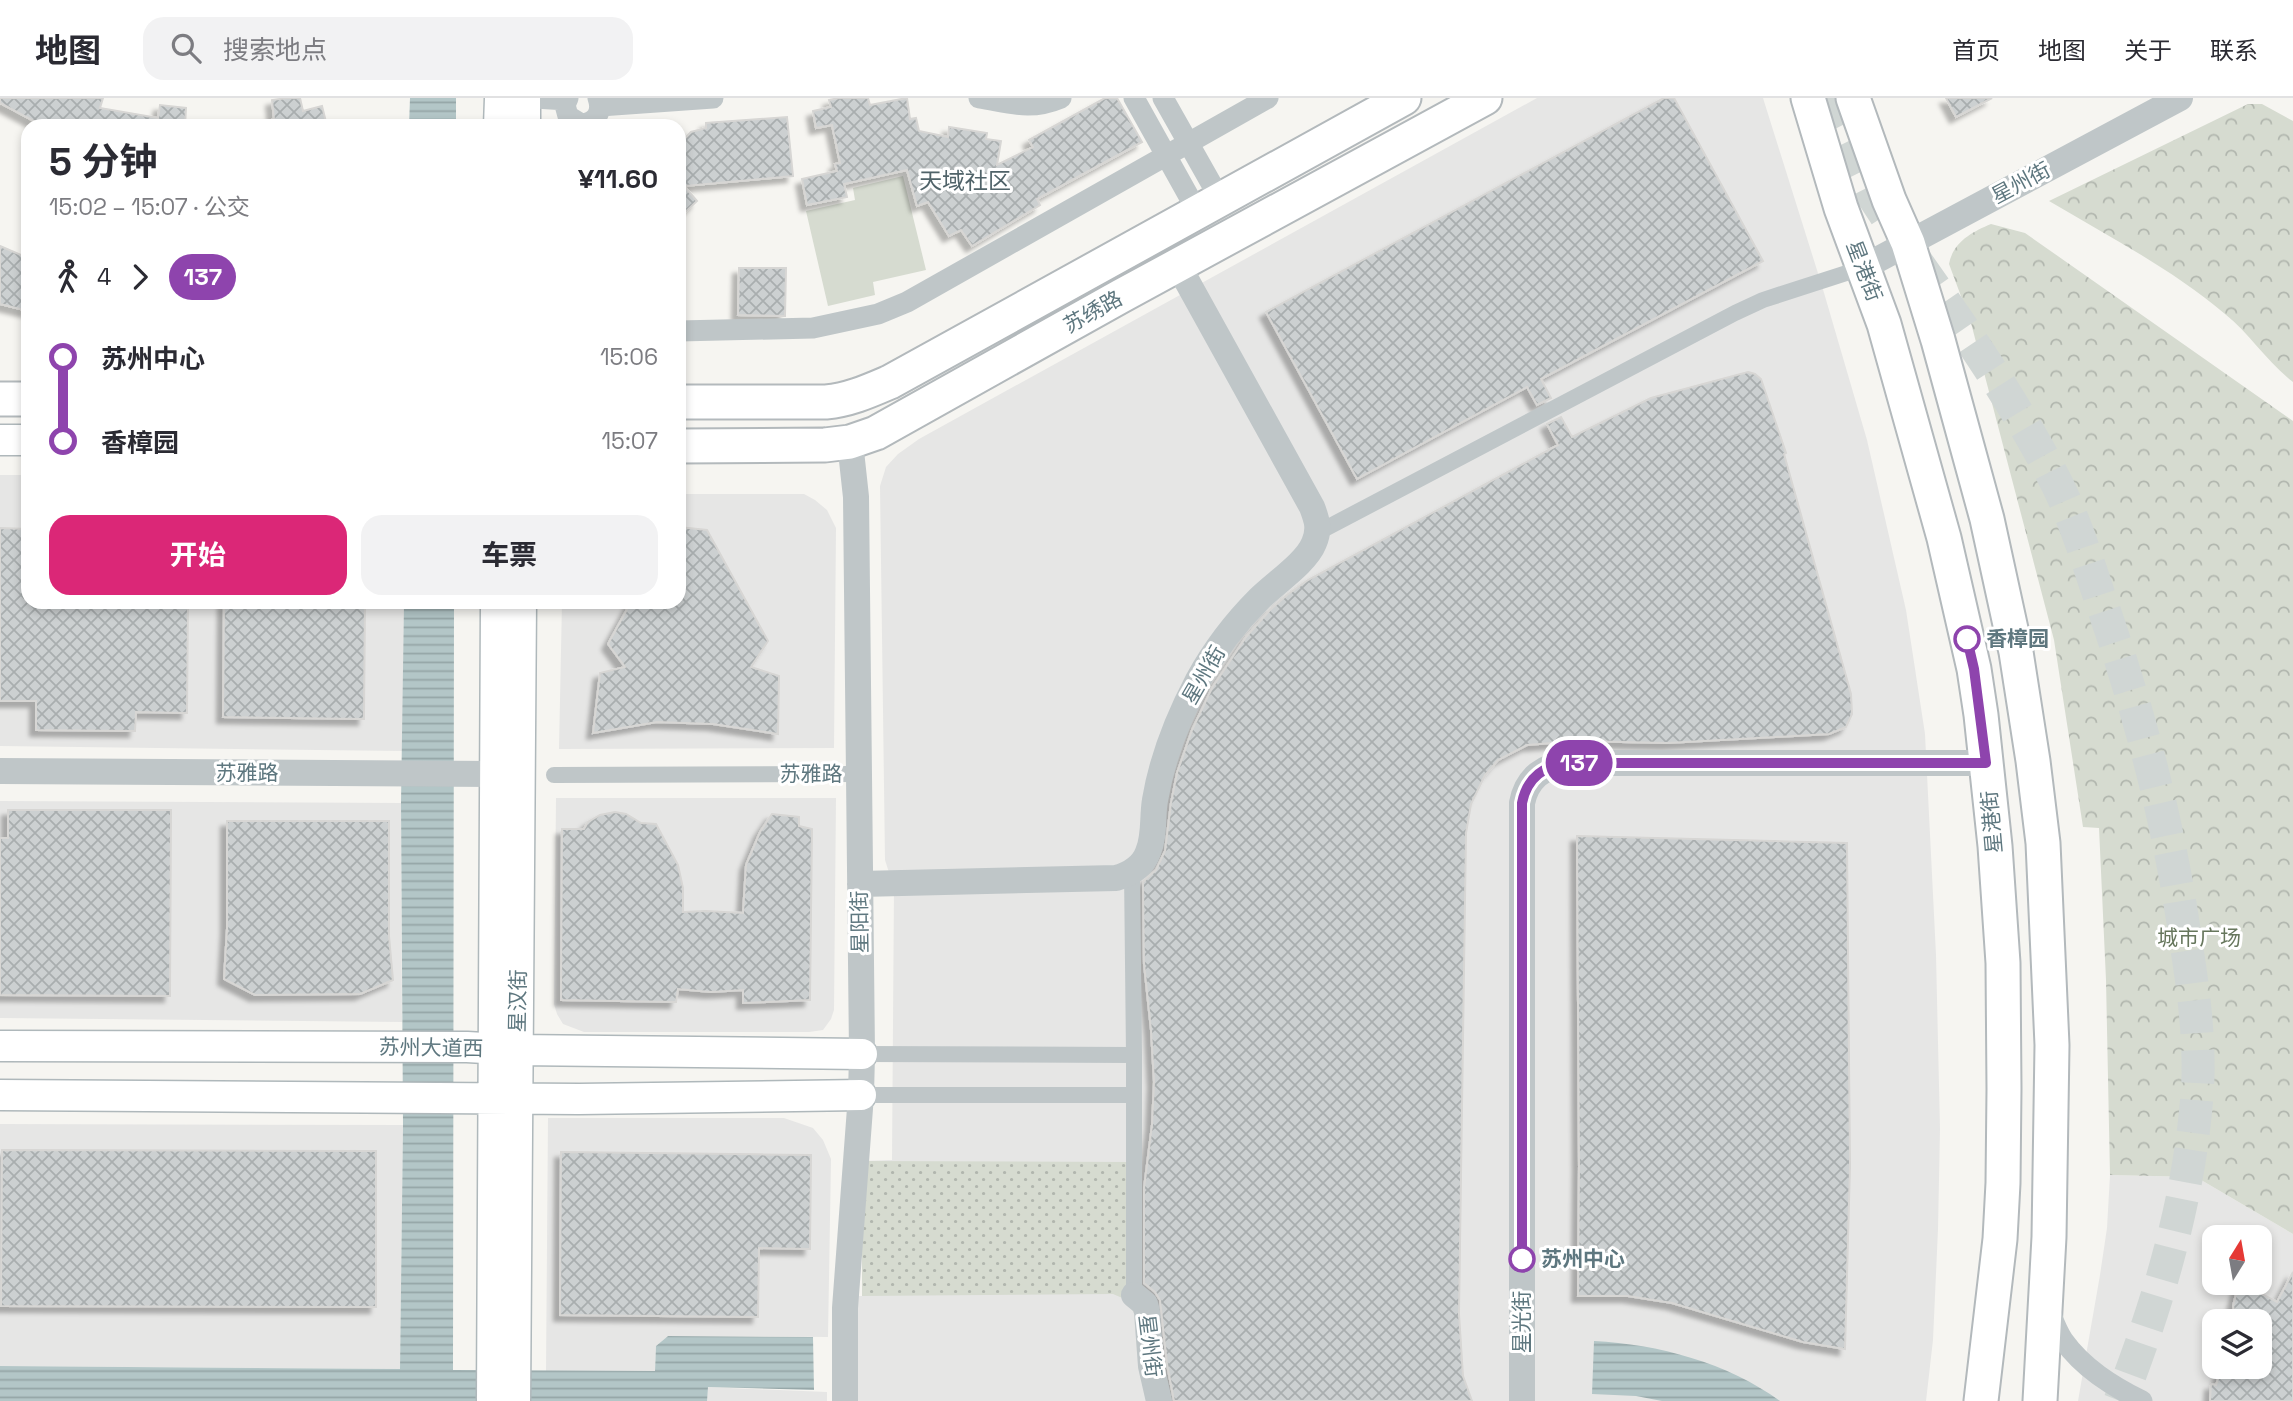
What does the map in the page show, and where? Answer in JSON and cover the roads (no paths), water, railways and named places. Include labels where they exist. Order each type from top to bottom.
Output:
[{"type":"main road","points":[[499,119],[500,98]]},
{"type":"main road","points":[[525,98],[525,119]]},
{"type":"main road","name":"苏绣路","points":[[686,402],[797,403],[845,400],[890,382],[1404,98]]},
{"type":"main road","name":"苏绣路","points":[[686,446],[799,447],[850,442],[876,433],[1485,98]]},
{"type":"main road","name":"星港街","points":[[1808,98],[1841,208],[1884,324],[1952,567],[1974,669],[1986,763],[2003,963],[2003,1183],[2000,1239],[1981,1401]]},
{"type":"main road","points":[[1853,98],[1889,200],[1908,243],[1938,340],[1987,519],[2016,652],[2034,761],[2043,843],[2050,994],[2051,1128],[2047,1306],[2040,1401]]},
{"type":"main road","points":[[0,399],[21,400]]},
{"type":"main road","points":[[0,440],[21,440]]},
{"type":"main road","name":"星汉街","points":[[496,609],[493,1098],[504,1361],[515,1401]]},
{"type":"main road","name":"星汉街","points":[[493,1049],[521,609]]},
{"type":"main road","name":"苏州大道西","points":[[0,1046],[862,1054]]},
{"type":"main road","points":[[0,1095],[493,1098],[861,1096]]},
{"type":"main road","name":"星汉街","points":[[492,1401],[504,1361]]},
{"type":"street","points":[[488,98],[500,98]]},
{"type":"street","points":[[535,98],[567,99],[565,105],[568,116],[572,119]]},
{"type":"street","points":[[595,119],[599,102],[713,98]]},
{"type":"street","points":[[979,98],[1042,106],[1062,98]]},
{"type":"street","points":[[1134,98],[1166,154],[1208,205]]},
{"type":"street","points":[[1163,98],[1188,142],[1208,205]]},
{"type":"street","points":[[686,331],[813,328],[878,314],[907,302],[1268,98]]},
{"type":"street","name":"星州街","points":[[1862,268],[2180,98]]},
{"type":"street","points":[[1178,265],[1312,507],[1318,521],[1317,533]]},
{"type":"street","points":[[1317,533],[1735,313],[1763,300],[1862,268]]},
{"type":"street","name":"星阳街","points":[[845,1401],[845,1308],[862,1054],[856,497],[850,442]]},
{"type":"street","name":"星州街","points":[[1132,871],[1148,855],[1155,802],[1165,758],[1181,715],[1202,674],[1227,636],[1256,601],[1306,555],[1314,544],[1317,533]]},
{"type":"street","name":"星光街","points":[[1522,1401],[1522,813],[1523,797],[1531,782],[1548,767],[1569,763],[1986,763]]},
{"type":"street","name":"苏雅路","points":[[0,771],[494,774]]},
{"type":"street","name":"苏雅路","points":[[554,775],[859,774]]},
{"type":"street","points":[[860,884],[1116,878],[1132,871],[1133,1295]]},
{"type":"street","points":[[862,1054],[1134,1055]]},
{"type":"street","points":[[861,1096],[1134,1094]]},
{"type":"street","name":"星州街","points":[[1133,1295],[1145,1304],[1147,1312],[1149,1344],[1159,1401]]},
{"type":"street","points":[[2047,1306],[2062,1338],[2090,1370],[2142,1401]]},
{"type":"tunnel","points":[[1823,98],[1871,193],[1888,219]]},
{"type":"tunnel","points":[[1916,261],[2007,397],[2041,453],[2070,513],[2117,648],[2142,731],[2172,857],[2196,1026],[2198,1077],[2195,1118],[2182,1201],[2172,1242],[2148,1323],[2120,1401]]},
{"type":"place","name":"香樟园","points":[[1967,639]]},
{"type":"place","name":"苏州中心","points":[[1522,1259]]},
{"type":"district","name":"天域社区","points":[[965,181]]},
{"type":"park label","name":"城市广场","points":[[2199,938]]}]
